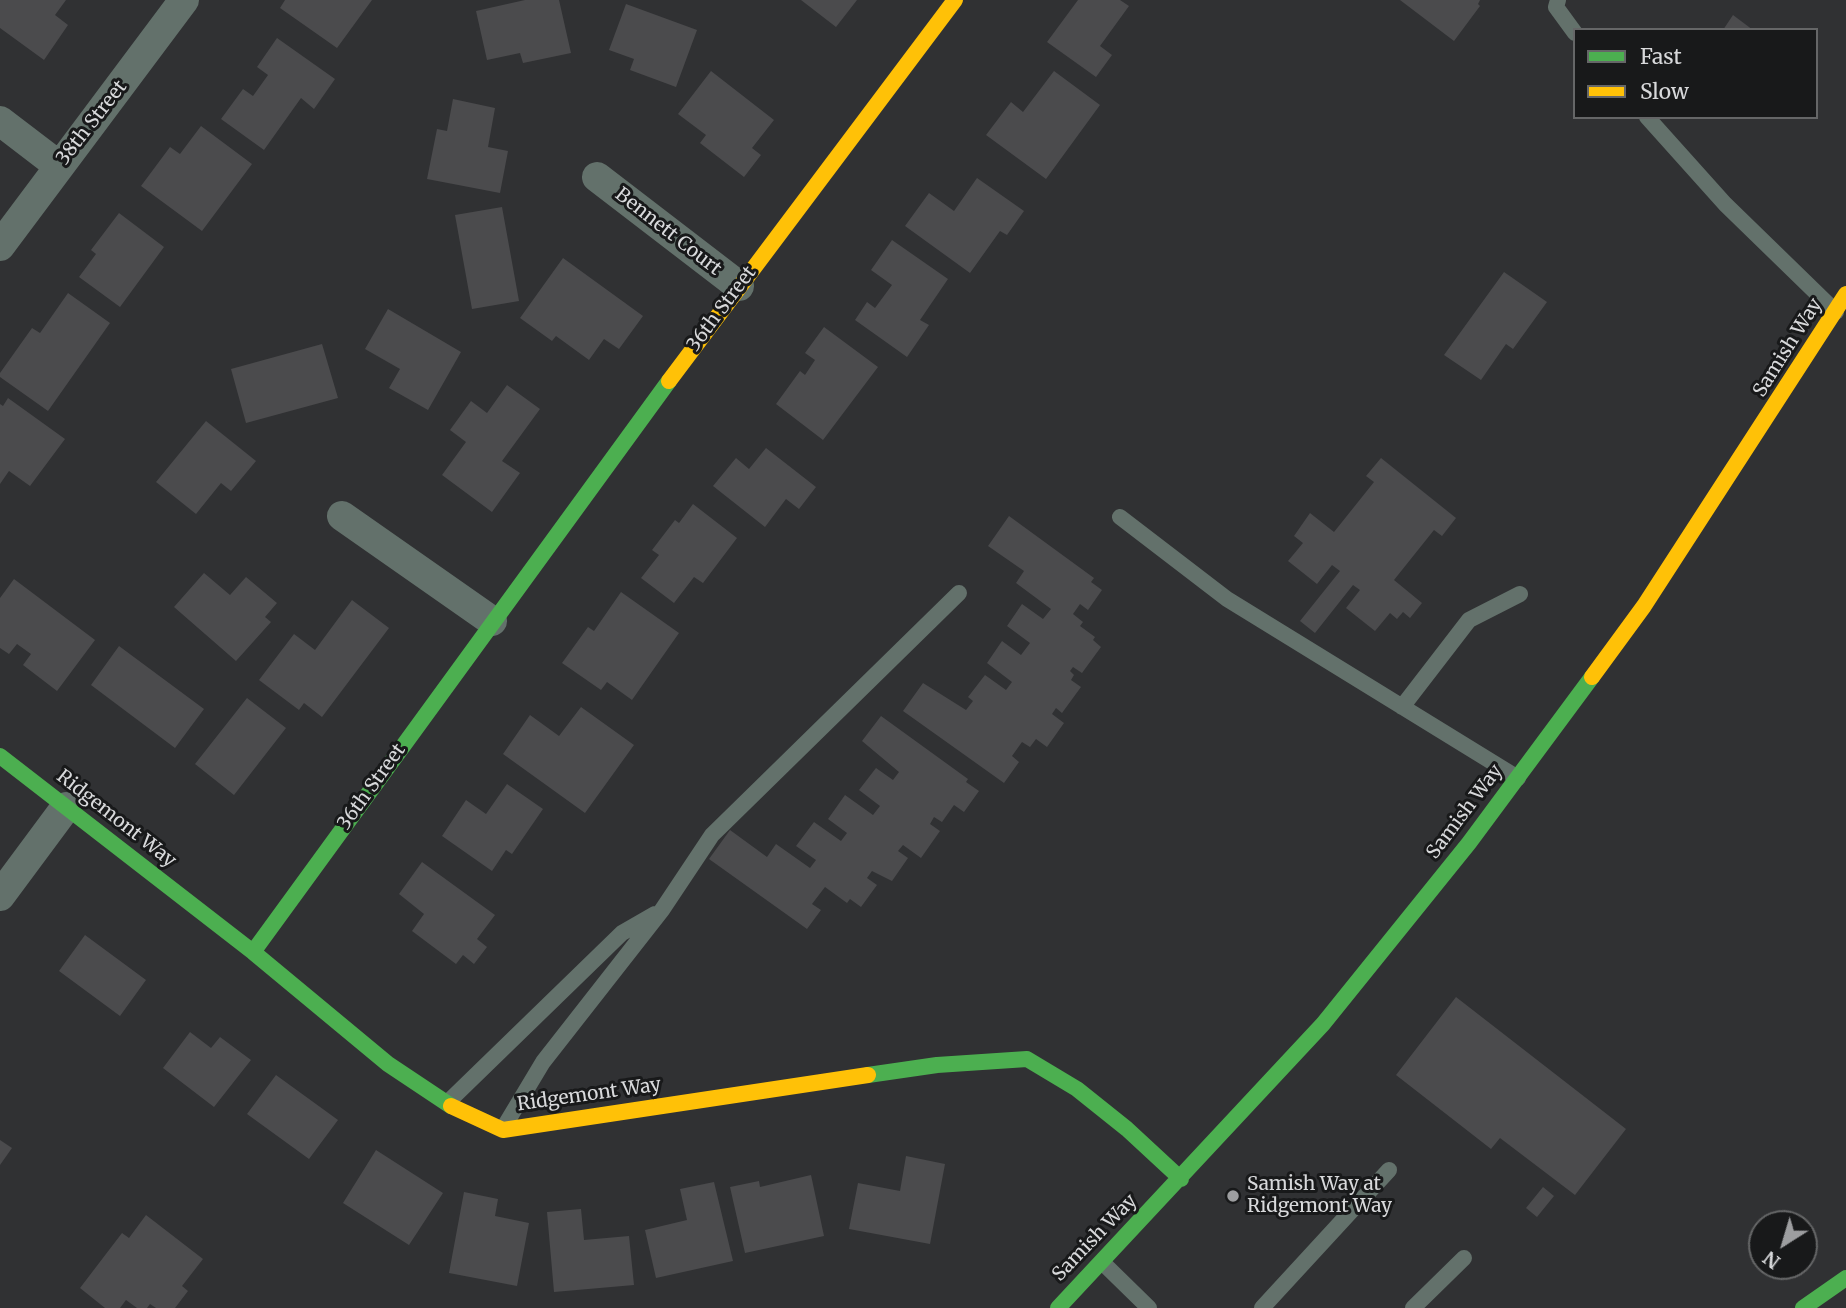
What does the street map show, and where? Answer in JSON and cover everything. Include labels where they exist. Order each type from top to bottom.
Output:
[{"type":"main road","name":"36th Street","points":[[253,952],[739,286],[955,0]]},
{"type":"main road","name":"Samish Way","points":[[1058,1308],[1323,1024],[1469,843],[1644,607],[1846,295]]},
{"type":"main road","name":"Ridgemont Way","points":[[0,756],[253,952],[388,1064],[445,1104],[503,1129],[937,1065],[1027,1059],[1077,1089],[1127,1129],[1181,1179]]},
{"type":"main road","points":[[1803,1308],[1846,1278]]},
{"type":"street","name":"38th Street","points":[[0,246],[184,0]]},
{"type":"street","points":[[0,121],[59,166]]},
{"type":"street","name":"Bennett Court","points":[[597,177],[739,286]]},
{"type":"street","points":[[342,516],[492,621]]},
{"type":"street","points":[[0,895],[66,807]]},
{"type":"lane","points":[[1558,0],[1556,7],[1573,30]]},
{"type":"lane","points":[[1649,119],[1725,204],[1836,312]]},
{"type":"lane","points":[[1120,517],[1227,599],[1518,778]]},
{"type":"lane","points":[[503,1129],[543,1062],[662,910],[712,835],[959,593]]},
{"type":"lane","points":[[1402,707],[1469,620],[1520,594]]},
{"type":"lane","points":[[445,1104],[622,933],[662,910]]},
{"type":"lane","points":[[1262,1308],[1390,1170]]},
{"type":"lane","points":[[1413,1308],[1464,1258]]},
{"type":"lane","points":[[1102,1262],[1149,1308]]},
{"type":"building","points":[[0,0],[66,0],[55,15],[68,25],[44,60],[0,28]]},
{"type":"building","points":[[285,0],[372,0],[337,48],[280,8]]},
{"type":"building","points":[[525,0],[559,0],[571,53],[523,63],[520,53],[487,60],[476,11]]},
{"type":"building","points":[[801,0],[857,0],[836,27]]},
{"type":"building","points":[[1078,0],[1120,0],[1129,6],[1100,46],[1112,55],[1096,77],[1047,42]]},
{"type":"building","points":[[1400,0],[1480,0],[1480,6],[1454,41]]},
{"type":"building","points":[[626,4],[697,30],[676,87],[630,70],[634,59],[609,50]]},
{"type":"building","points":[[1733,15],[1750,28],[1724,28]]},
{"type":"building","points":[[277,38],[335,79],[314,109],[301,98],[264,150],[221,119],[243,89],[253,96],[268,75],[257,67]]},
{"type":"building","points":[[711,71],[774,120],[752,148],[761,155],[744,177],[700,143],[706,135],[678,114]]},
{"type":"building","points":[[1054,71],[1100,105],[1046,179],[986,135],[1011,102],[1023,112]]},
{"type":"building","points":[[453,99],[495,108],[488,147],[508,151],[500,193],[427,179],[437,129],[447,131]]},
{"type":"building","points":[[201,126],[252,164],[202,231],[141,186],[170,147],[180,154]]},
{"type":"building","points":[[977,178],[1024,211],[1007,235],[1000,231],[970,273],[905,226],[929,193],[954,211]]},
{"type":"building","points":[[502,207],[519,301],[472,309],[455,215]]},
{"type":"building","points":[[119,213],[164,247],[120,307],[79,277],[96,254],[91,250]]},
{"type":"building","points":[[892,240],[948,279],[920,320],[929,325],[907,357],[855,320],[867,302],[875,308],[892,285],[871,270]]},
{"type":"building","points":[[563,258],[643,316],[619,349],[604,339],[589,360],[556,336],[552,341],[520,318]]},
{"type":"building","points":[[1504,272],[1547,302],[1513,349],[1506,344],[1481,380],[1444,355]]},
{"type":"building","points":[[68,293],[110,323],[48,411],[0,377],[0,373],[32,328],[40,333]]},
{"type":"building","points":[[388,309],[461,352],[428,410],[389,388],[400,369],[365,349]]},
{"type":"building","points":[[824,327],[878,367],[823,440],[776,404],[800,371],[805,375],[815,360],[805,353]]},
{"type":"building","points":[[322,344],[338,398],[246,423],[231,369]]},
{"type":"building","points":[[507,385],[540,409],[502,461],[520,473],[492,512],[442,475],[466,442],[450,430],[471,401],[487,413]]},
{"type":"building","points":[[8,398],[65,439],[30,486],[9,471],[0,484],[0,404],[3,406]]},
{"type":"building","points":[[206,421],[256,461],[231,491],[221,483],[196,514],[156,482]]},
{"type":"building","points":[[766,448],[816,487],[799,509],[786,499],[765,527],[713,486],[736,458],[749,469]]},
{"type":"building","points":[[1381,458],[1456,518],[1442,536],[1434,530],[1394,580],[1422,603],[1410,618],[1403,612],[1397,619],[1390,613],[1375,631],[1346,608],[1360,590],[1353,585],[1315,633],[1300,621],[1340,571],[1332,565],[1317,584],[1288,561],[1303,543],[1294,536],[1310,513],[1334,532],[1374,482],[1366,476]]},
{"type":"building","points":[[693,504],[737,538],[703,583],[694,577],[674,603],[641,578],[659,555],[652,550],[675,520],[679,523]]},
{"type":"building","points":[[1009,516],[1094,578],[1091,582],[1102,590],[1088,610],[1080,604],[1073,614],[1083,622],[1080,626],[1095,637],[1093,640],[1101,647],[1082,673],[1073,667],[1070,671],[1074,675],[1071,680],[1081,687],[1062,713],[1056,708],[1052,714],[1064,723],[1047,747],[1036,739],[1030,747],[1022,742],[1012,756],[1019,762],[1004,783],[903,711],[923,683],[966,710],[973,701],[968,697],[985,675],[1006,690],[1012,682],[987,663],[1002,641],[1021,655],[1030,643],[1007,626],[1022,604],[1043,619],[1051,609],[1016,583],[1024,571],[988,546]]},
{"type":"building","points":[[204,573],[230,595],[246,577],[277,603],[265,617],[271,622],[236,661],[174,607]]},
{"type":"building","points":[[14,579],[95,640],[57,691],[23,665],[31,654],[17,644],[9,654],[0,648],[0,598]]},
{"type":"building","points":[[621,592],[679,633],[632,700],[607,682],[601,690],[562,663],[588,627],[594,631]]},
{"type":"building","points":[[352,600],[389,628],[322,717],[304,703],[299,710],[259,680],[294,634],[315,650]]},
{"type":"building","points":[[119,646],[204,709],[175,748],[91,685]]},
{"type":"building","points":[[247,698],[286,728],[234,795],[195,764]]},
{"type":"building","points":[[581,707],[634,745],[585,813],[503,754],[530,715],[559,736]]},
{"type":"building","points":[[881,716],[968,779],[966,782],[979,791],[964,812],[954,805],[942,822],[934,817],[930,824],[940,831],[921,858],[903,845],[898,851],[908,858],[892,881],[872,871],[867,878],[877,885],[861,907],[850,899],[847,903],[825,887],[812,904],[821,910],[807,929],[709,859],[730,830],[767,857],[776,844],[810,868],[816,860],[796,846],[814,822],[841,841],[847,833],[828,819],[845,795],[873,815],[880,806],[859,790],[876,768],[893,780],[899,772],[862,741]]},
{"type":"building","points":[[507,784],[543,809],[512,854],[506,850],[492,871],[442,836],[466,800],[486,814]]},
{"type":"building","points":[[422,862],[495,915],[477,939],[487,947],[474,964],[463,955],[456,964],[412,931],[424,914],[399,894]]},
{"type":"building","points":[[85,935],[146,980],[120,1016],[59,971]]},
{"type":"building","points":[[1456,997],[1626,1129],[1575,1195],[1500,1138],[1491,1149],[1396,1075]]},
{"type":"building","points":[[190,1032],[211,1048],[220,1037],[251,1060],[214,1107],[163,1068]]},
{"type":"building","points":[[276,1075],[338,1120],[309,1159],[247,1114]]},
{"type":"building","points":[[0,1140],[12,1148],[0,1165]]},
{"type":"building","points":[[376,1150],[443,1193],[409,1245],[343,1203]]},
{"type":"building","points":[[906,1156],[945,1164],[930,1244],[849,1229],[858,1183],[900,1191]]},
{"type":"building","points":[[811,1175],[824,1236],[745,1253],[730,1187],[759,1181],[760,1187]]},
{"type":"building","points":[[714,1182],[733,1261],[656,1278],[645,1230],[687,1220],[680,1189]]},
{"type":"building","points":[[1543,1187],[1554,1196],[1537,1217],[1526,1208]]},
{"type":"building","points":[[464,1192],[498,1199],[495,1216],[529,1223],[517,1286],[449,1273]]},
{"type":"building","points":[[581,1209],[584,1240],[629,1236],[634,1285],[554,1292],[547,1212]]},
{"type":"building","points":[[146,1215],[203,1259],[182,1286],[188,1291],[175,1308],[156,1308],[150,1304],[147,1308],[137,1308],[126,1300],[120,1308],[105,1308],[80,1288],[122,1233],[129,1238]]},
{"type":"traffic: fast","points":[[253,952],[669,381]]},
{"type":"traffic: fast","points":[[1058,1308],[1323,1024],[1469,843],[1592,677]]},
{"type":"traffic: fast","points":[[0,756],[253,952],[388,1064],[451,1106]]},
{"type":"traffic: fast","points":[[868,1075],[937,1065],[1027,1059],[1077,1089],[1127,1129],[1181,1179]]},
{"type":"traffic: fast","points":[[1803,1308],[1846,1278]]},
{"type":"traffic: slow","points":[[669,381],[955,0]]},
{"type":"traffic: slow","points":[[1592,677],[1644,606],[1846,294]]},
{"type":"traffic: slow","points":[[451,1106],[503,1130],[868,1075]]},
{"type":"place","name":"Samish Way at Ridgemont Way","points":[[1233,1196]]}]
